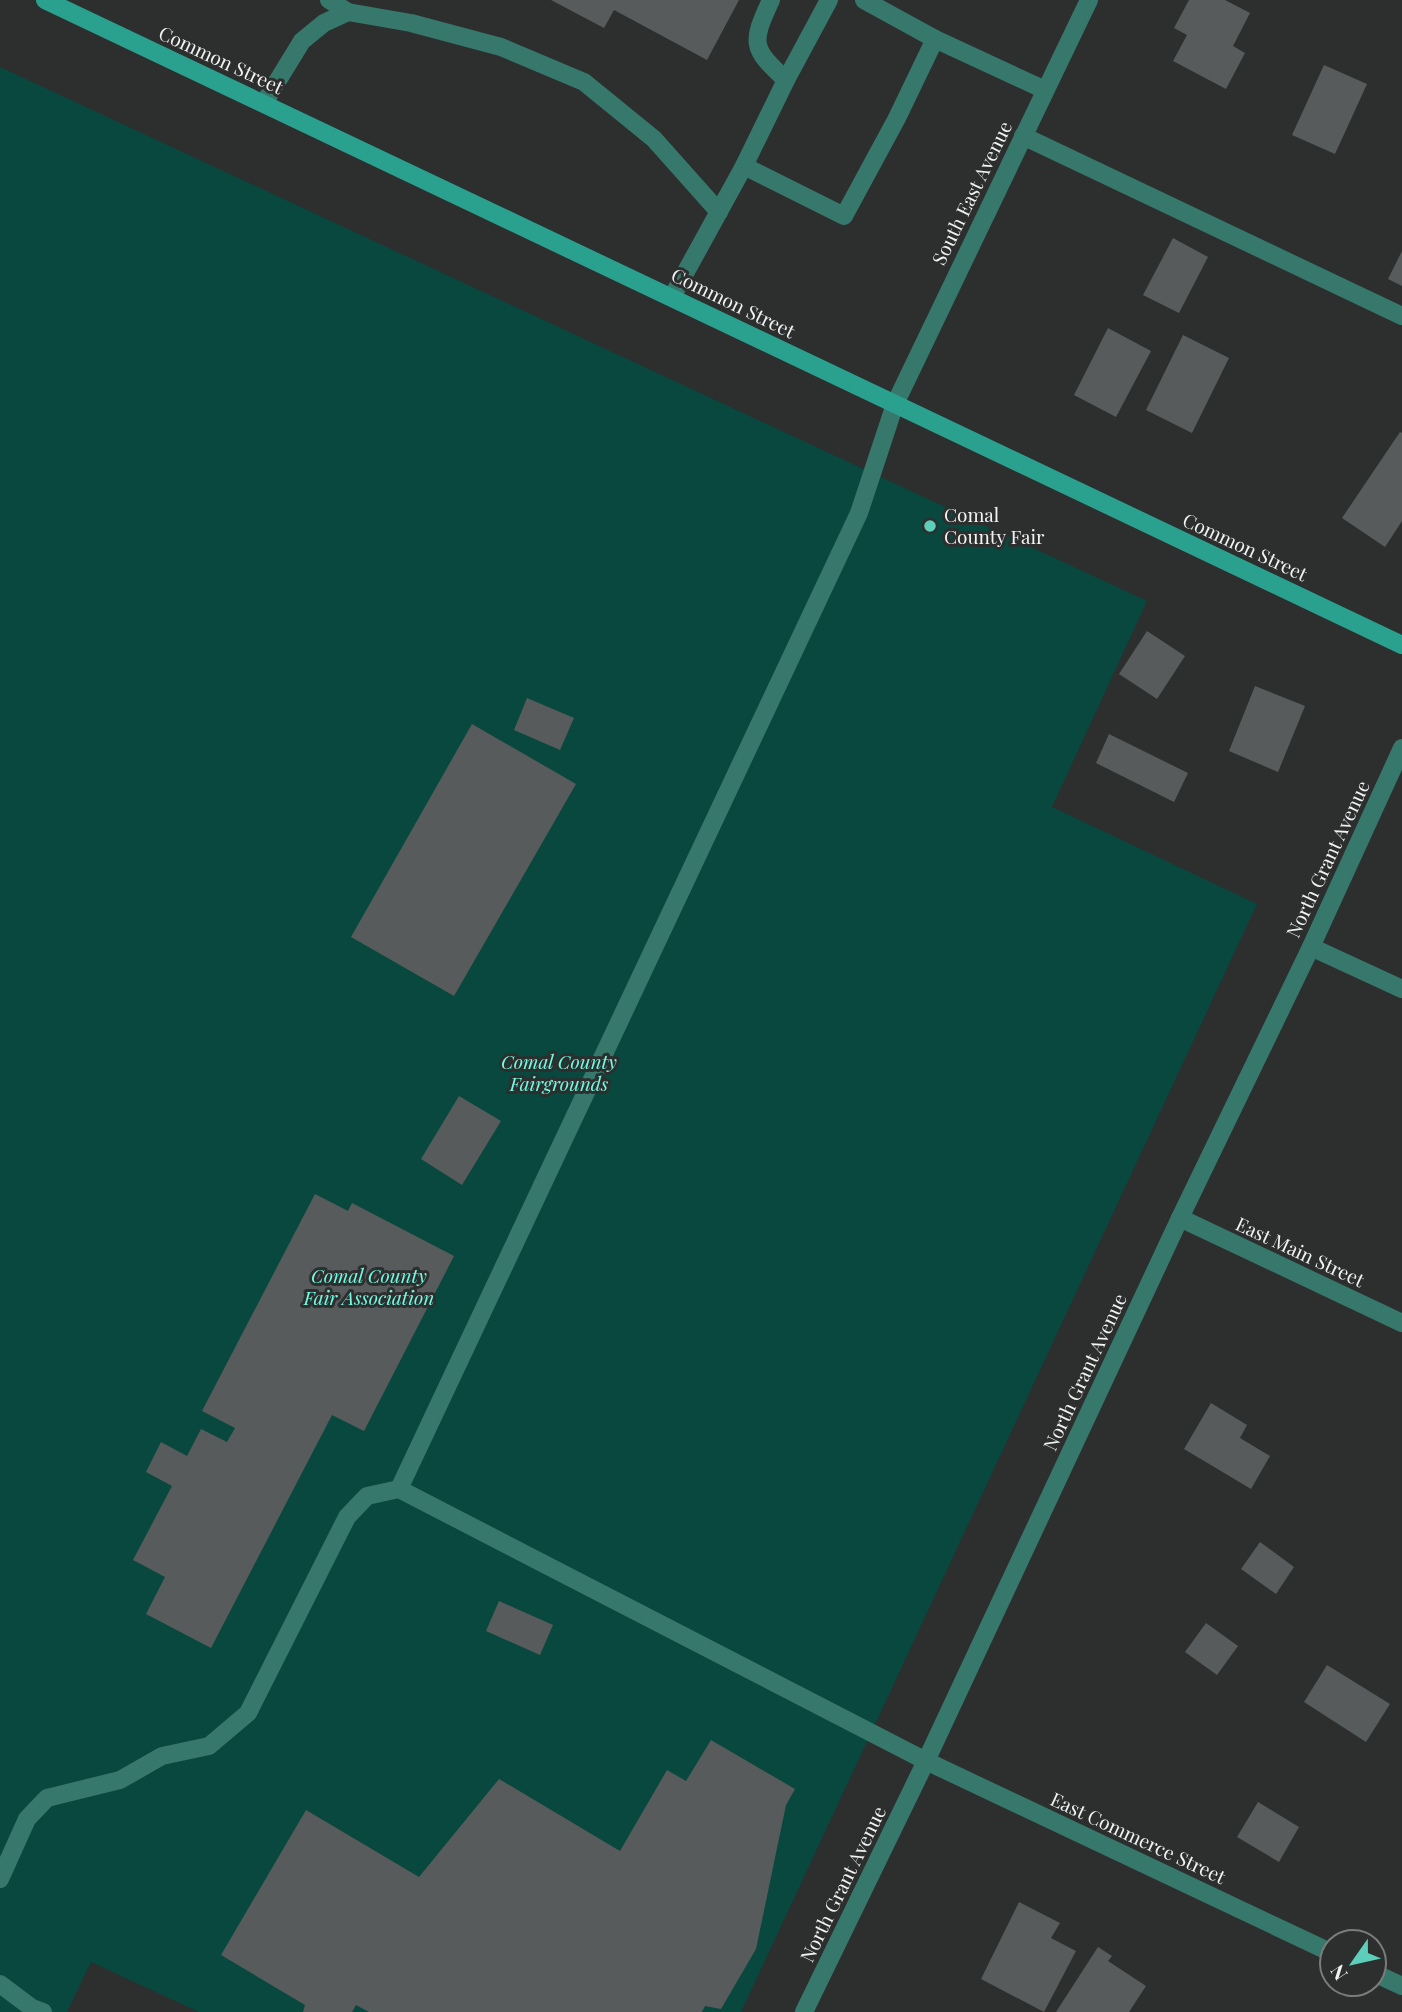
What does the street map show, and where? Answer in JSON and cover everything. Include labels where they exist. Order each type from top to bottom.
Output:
[{"type":"main road","name":"Common Street","points":[[45,0],[1402,645]]},
{"type":"street","points":[[329,0],[348,12],[411,23],[501,47],[584,82],[654,139],[719,212]]},
{"type":"street","points":[[771,0],[759,25],[757,47],[786,80]]},
{"type":"street","points":[[672,297],[744,166],[829,0]]},
{"type":"street","points":[[864,0],[935,39],[1045,90]]},
{"type":"street","name":"South East Avenue","points":[[400,1489],[859,513],[895,404],[1089,0]]},
{"type":"street","points":[[264,103],[302,41],[324,23],[348,12]]},
{"type":"street","points":[[744,166],[844,216],[897,118],[935,39]]},
{"type":"street","points":[[1023,136],[1402,316]]},
{"type":"street","name":"North Grant Avenue","points":[[804,2012],[926,1761],[1180,1219],[1311,947],[1402,748]]},
{"type":"street","points":[[1311,947],[1402,989]]},
{"type":"street","name":"East Main Street","points":[[1180,1219],[1402,1323]]},
{"type":"street","points":[[0,1879],[27,1819],[47,1798],[120,1780],[162,1756],[209,1746],[248,1713],[347,1517],[367,1496],[400,1489]]},
{"type":"street","name":"East Commerce Street","points":[[400,1489],[926,1761],[1318,1946]]},
{"type":"street","points":[[0,1984],[32,2008],[43,2012]]},
{"type":"green space","name":"Comal County Fairgrounds","points":[[0,67],[1147,601],[1052,807],[1257,904],[741,2012],[199,2012],[91,1962],[67,2012],[0,2012]]},
{"type":"building","points":[[551,0],[739,0],[707,60],[614,10],[604,28]]},
{"type":"building","points":[[1189,0],[1225,0],[1250,13],[1233,46],[1245,53],[1226,89],[1173,61],[1187,35],[1174,28]]},
{"type":"building","points":[[1324,65],[1367,84],[1335,154],[1292,135]]},
{"type":"building","points":[[1173,238],[1208,257],[1179,313],[1143,295]]},
{"type":"building","points":[[1402,251],[1402,286],[1388,279]]},
{"type":"building","points":[[1108,328],[1151,351],[1116,417],[1074,395]]},
{"type":"building","points":[[1183,335],[1229,358],[1192,433],[1146,410]]},
{"type":"building","points":[[1400,432],[1402,521],[1385,547],[1342,518]]},
{"type":"building","points":[[1147,631],[1185,656],[1157,699],[1119,674]]},
{"type":"building","points":[[1255,686],[1305,706],[1278,772],[1229,751]]},
{"type":"building","points":[[527,698],[574,718],[560,750],[514,730]]},
{"type":"building","points":[[472,724],[576,784],[454,996],[351,937]]},
{"type":"building","points":[[1109,734],[1188,773],[1174,802],[1096,763]]},
{"type":"building","points":[[459,1096],[501,1121],[462,1185],[421,1159]]},
{"type":"building","points":[[315,1194],[348,1211],[352,1203],[454,1256],[364,1431],[332,1415],[211,1648],[146,1614],[165,1577],[133,1560],[172,1486],[146,1472],[161,1442],[187,1456],[201,1429],[227,1442],[235,1428],[202,1411]]},
{"type":"building","points":[[1211,1403],[1247,1425],[1240,1438],[1270,1456],[1251,1489],[1184,1449]]},
{"type":"building","points":[[1260,1542],[1294,1567],[1276,1594],[1241,1569]]},
{"type":"building","points":[[499,1601],[553,1625],[540,1655],[486,1631]]},
{"type":"building","points":[[1206,1623],[1238,1646],[1217,1675],[1185,1652]]},
{"type":"building","points":[[1327,1665],[1390,1704],[1366,1742],[1304,1702]]},
{"type":"building","points":[[711,1740],[795,1789],[786,1805],[756,1949],[721,2009],[705,2006],[702,2012],[369,2012],[356,2005],[352,2012],[303,2012],[305,2005],[221,1955],[306,1810],[419,1877],[499,1779],[620,1851],[667,1770],[686,1781]]},
{"type":"building","points":[[1258,1802],[1299,1827],[1279,1862],[1237,1837]]},
{"type":"building","points":[[1019,1902],[1060,1923],[1051,1938],[1076,1951],[1044,2012],[981,1979]]},
{"type":"building","points":[[1098,1947],[1112,1956],[1108,1961],[1146,1986],[1129,2012],[1056,2012]]},
{"type":"place","name":"Comal County Fair","points":[[930,526]]},
{"type":"park label","name":"Comal County Fair Association","points":[[369,1287]]}]
